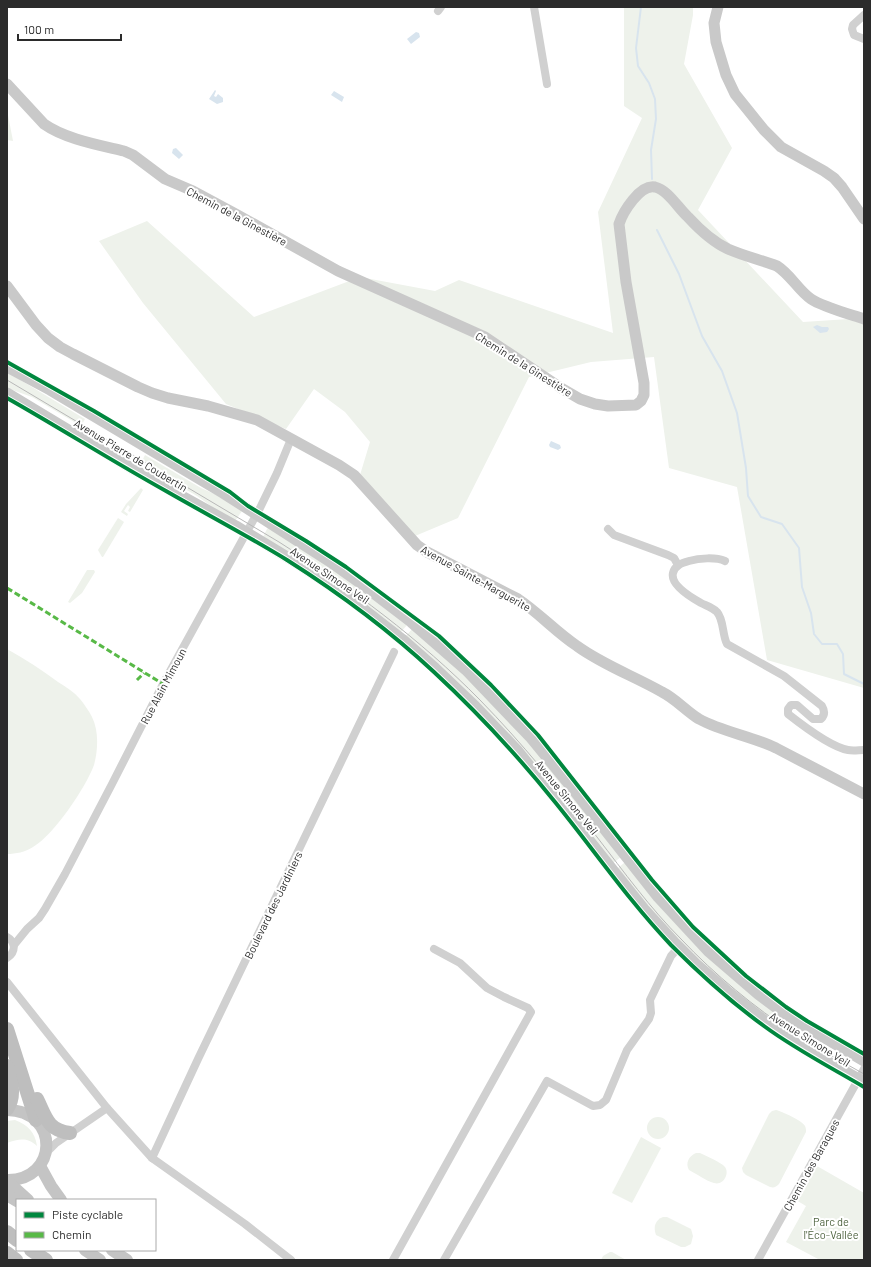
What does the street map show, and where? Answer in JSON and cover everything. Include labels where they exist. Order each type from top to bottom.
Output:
[{"type":"highway","points":[[7,1029],[12,1091],[7,1110]]},
{"type":"highway","points":[[11,1075],[36,1120]]},
{"type":"highway","points":[[11,1075],[36,1096],[46,1119],[52,1127],[57,1131],[70,1134]]},
{"type":"highway","points":[[7,1232],[16,1239]]},
{"type":"highway","points":[[33,1251],[46,1260]]},
{"type":"highway","points":[[7,1253],[16,1260]]},
{"type":"main road","points":[[718,7],[714,23],[716,42],[726,75],[735,94],[764,130],[781,147],[834,178],[864,219]]},
{"type":"main road","name":"Chemin de la Ginestière","points":[[7,84],[44,124],[51,129],[66,136],[124,151],[133,155],[165,179],[214,202],[338,271],[485,337],[561,388],[580,399],[595,404],[608,406],[636,405],[641,401],[644,395],[644,383],[626,282],[619,224],[627,208],[647,187],[654,187],[663,190],[703,232],[727,249],[777,266],[812,299],[819,303],[864,319]]},
{"type":"main road","name":"Avenue Sainte-Marguerite","points":[[7,286],[36,325],[48,338],[60,347],[152,393],[257,420],[339,465],[354,475],[417,545],[427,552],[518,599],[529,606],[559,633],[594,657],[664,693],[699,719],[762,741],[864,794]]},
{"type":"main road","name":"Avenue Pierre de Coubertin","points":[[7,368],[50,390],[214,487],[256,515]]},
{"type":"main road","name":"Avenue Pierre de Coubertin","points":[[7,393],[133,469],[246,532]]},
{"type":"main road","name":"Avenue Simone Veil","points":[[256,515],[360,582],[411,622],[448,654],[488,692],[531,738],[658,897],[708,951],[758,994],[789,1017],[864,1061]]},
{"type":"main road","name":"Avenue Simone Veil","points":[[246,532],[297,563],[348,597],[402,639],[453,684],[517,750],[627,889],[679,947],[727,991],[764,1021],[794,1042],[861,1081]]},
{"type":"main road","points":[[7,1110],[17,1110],[36,1120],[43,1129],[46,1144],[45,1154],[40,1166],[33,1173],[24,1178],[7,1180]]},
{"type":"main road","points":[[40,1166],[51,1186],[61,1199]]},
{"type":"main road","points":[[7,1180],[27,1199]]},
{"type":"main road","points":[[7,1195],[16,1200]]},
{"type":"main road","points":[[85,1251],[100,1260]]},
{"type":"main road","points":[[114,1251],[127,1260]]},
{"type":"street","points":[[534,7],[547,84]]},
{"type":"street","points":[[864,15],[853,25],[852,29],[854,35],[864,39]]},
{"type":"street","name":"Rue Alain Mimoun","points":[[7,958],[13,952],[14,945],[42,914],[58,886],[163,684],[256,515],[292,439]]},
{"type":"street","points":[[608,529],[614,535],[668,554],[674,558],[678,565]]},
{"type":"street","points":[[725,561],[719,558],[692,560],[678,565],[672,575],[674,582],[687,594],[711,607],[717,612],[720,617],[724,638],[727,644],[784,676],[822,706],[824,710],[824,716],[821,719],[812,719],[797,705],[791,705],[788,709],[788,714],[805,728],[838,747],[848,750],[864,750]]},
{"type":"street","name":"Boulevard des Jardiniers","points":[[152,1158],[198,1059],[394,652]]},
{"type":"street","name":"Rue Alain Mimoun","points":[[7,937],[27,929]]},
{"type":"street","points":[[7,937],[13,942],[14,945]]},
{"type":"street","points":[[444,1260],[547,1080],[593,1106],[600,1105],[606,1100],[627,1050],[649,1019],[651,1013],[650,1000],[671,956],[679,947]]},
{"type":"street","points":[[393,1260],[531,1012],[528,1008],[487,988],[460,963],[434,949]]},
{"type":"street","points":[[7,982],[107,1108],[152,1158],[291,1260]]},
{"type":"street","name":"Chemin des Baraques","points":[[758,1260],[861,1081],[864,1069]]},
{"type":"street","points":[[45,1154],[56,1143],[107,1108]]},
{"type":"street","points":[[45,1135],[56,1137],[70,1134]]},
{"type":"green space","points":[[624,7],[693,7],[693,15],[684,64],[732,148],[698,210],[803,322],[864,318],[864,688],[767,660],[737,487],[669,468],[654,357],[591,362],[529,377],[458,518],[415,536],[360,475],[370,442],[345,412],[314,389],[286,429],[226,404],[143,303],[99,241],[147,221],[254,317],[360,277],[435,291],[459,280],[613,333],[598,212],[642,118],[624,106]]},
{"type":"green space","points":[[7,110],[13,141],[7,140]]},
{"type":"green space","points":[[7,372],[85,419],[81,426],[32,397],[7,388]]},
{"type":"green space","points":[[145,455],[201,488],[221,497],[242,511],[235,521],[221,513],[197,496],[141,463]]},
{"type":"green space","points":[[141,488],[143,490],[130,512],[128,511],[130,507],[128,505],[124,511],[128,514],[127,516],[121,512],[126,504]]},
{"type":"green space","points":[[118,518],[124,522],[102,557],[98,550]]},
{"type":"green space","points":[[269,527],[328,564],[407,625],[401,632],[263,537]]},
{"type":"green space","points":[[87,570],[94,570],[95,572],[82,593],[70,603],[68,602]]},
{"type":"green space","points":[[412,629],[463,673],[530,743],[621,857],[613,863],[560,797],[406,636]]},
{"type":"green space","points":[[7,649],[40,669],[78,696],[92,717],[96,728],[97,741],[94,765],[84,785],[68,810],[41,841],[27,850],[14,854],[7,854]]},
{"type":"green space","points":[[626,863],[639,880],[798,1027],[792,1036],[728,988],[646,907],[618,868]]},
{"type":"green space","points":[[776,1110],[787,1114],[803,1124],[806,1128],[806,1132],[779,1184],[776,1187],[770,1187],[746,1175],[742,1168],[769,1114]]},
{"type":"green space","points":[[658,1117],[666,1120],[669,1128],[666,1136],[658,1139],[650,1136],[647,1128],[650,1120]]},
{"type":"green space","points":[[15,1120],[24,1124],[33,1133],[37,1146],[26,1140],[7,1143],[7,1121]]},
{"type":"green space","points":[[641,1137],[661,1148],[632,1203],[612,1193]]},
{"type":"green space","points":[[696,1153],[709,1157],[725,1167],[727,1173],[725,1179],[720,1183],[711,1182],[689,1170],[687,1165],[688,1160]]},
{"type":"green space","name":"Parc de l'Éco-Vallée","points":[[817,1166],[864,1193],[864,1260],[820,1260],[786,1242],[806,1206],[796,1200]]},
{"type":"green space","points":[[663,1217],[667,1217],[691,1229],[693,1236],[691,1244],[681,1247],[656,1235],[655,1224]]},
{"type":"green space","points":[[610,1252],[626,1260],[601,1260],[603,1256]]},
{"type":"shaded area","points":[[416,32],[419,33],[420,37],[411,44],[407,39]]},
{"type":"shaded area","points":[[215,90],[214,96],[216,97],[218,94],[223,98],[223,102],[217,104],[209,99]]},
{"type":"shaded area","points":[[334,91],[344,97],[342,102],[331,95]]},
{"type":"shaded area","points":[[176,148],[183,155],[179,159],[172,153],[173,149]]},
{"type":"shaded area","points":[[817,325],[828,327],[829,329],[827,332],[820,333],[813,327]]},
{"type":"shaded area","points":[[551,441],[560,445],[561,448],[558,450],[550,447],[549,445]]},
{"type":"waterway","points":[[641,7],[636,48],[638,66],[649,83],[655,99],[656,119],[651,150],[652,179]]},
{"type":"waterway","points":[[657,230],[679,274],[702,336],[722,371],[737,413],[746,468],[748,496],[761,517],[782,524],[799,548],[802,587],[811,613],[814,634],[822,644],[837,644],[843,654],[844,674],[864,684]]},
{"type":"tram line","points":[[7,380],[306,559],[384,615],[409,635],[480,700],[511,733],[569,802],[648,902],[707,965],[735,990],[780,1024],[864,1074]]},
{"type":"marked path","points":[[7,588],[163,684]]},
{"type":"marked path","points":[[137,680],[144,673]]},
{"type":"cycle path","points":[[7,362],[94,411],[230,492],[248,506],[346,567],[439,636],[491,685],[538,735],[652,880],[693,927],[746,976],[786,1007],[864,1054]]},
{"type":"cycle path","points":[[7,398],[146,480],[287,560],[326,586],[381,627],[417,656],[497,735],[555,802],[641,911],[693,967],[752,1017],[776,1034],[800,1050],[864,1087]]}]
